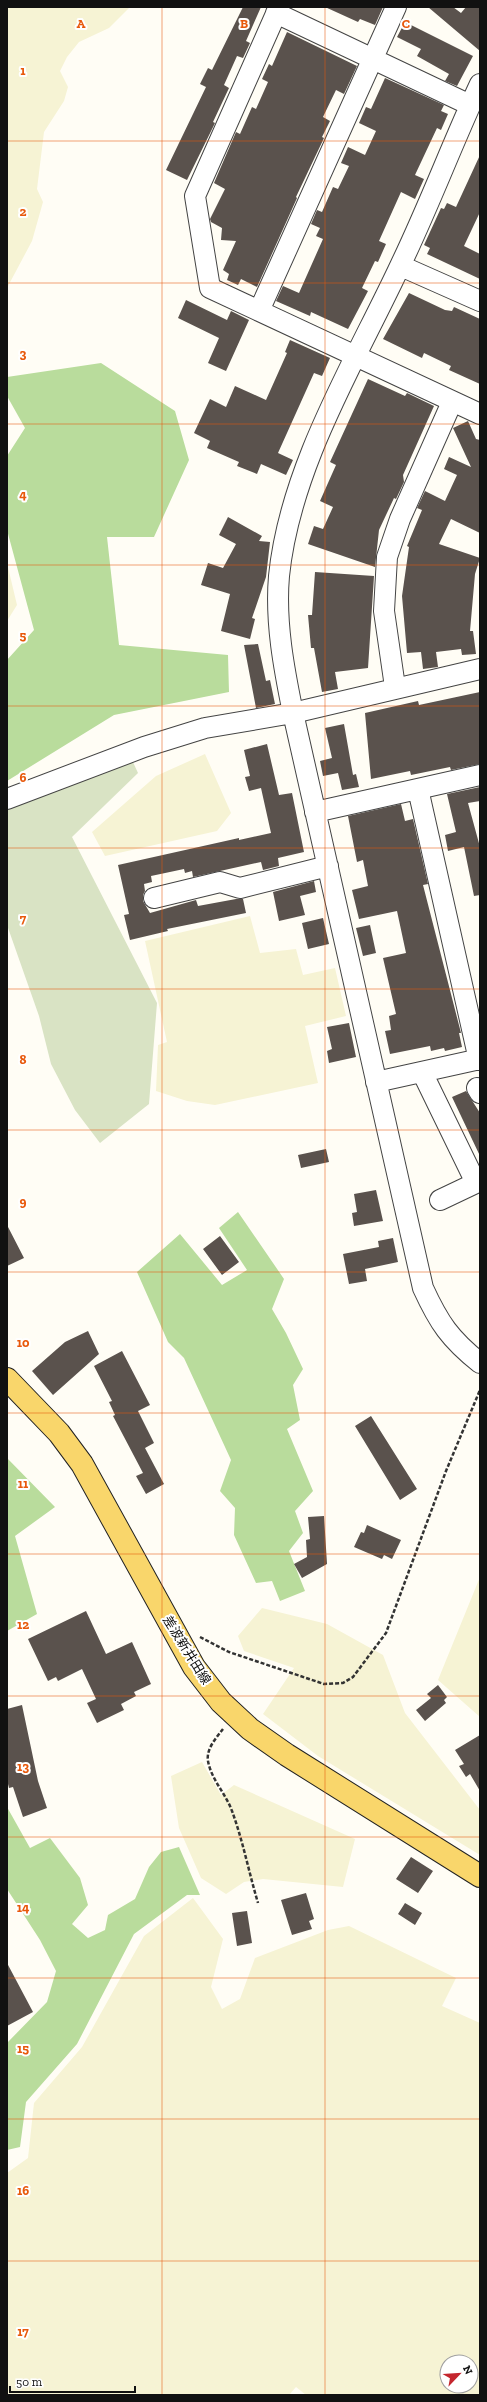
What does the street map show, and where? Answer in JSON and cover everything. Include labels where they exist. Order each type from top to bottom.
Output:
[{"type":"main road","name":"差波新井田線","points":[[7,1379],[59,1433],[82,1464],[194,1667],[221,1702],[250,1729],[287,1755],[480,1876]]},
{"type":"street","points":[[259,310],[396,7]]},
{"type":"street","points":[[470,105],[373,60],[277,10],[195,196],[210,288],[480,414]]},
{"type":"street","points":[[480,84],[401,266],[356,356],[300,480],[284,538],[279,578],[278,613],[284,670],[293,714],[423,1288],[438,1319],[458,1345],[480,1363]]},
{"type":"street","points":[[401,266],[480,301]]},
{"type":"street","points":[[395,688],[384,611],[387,557],[400,519],[452,402]]},
{"type":"street","points":[[7,799],[144,747],[205,728],[293,714],[480,668]]},
{"type":"street","points":[[315,812],[480,775]]},
{"type":"street","points":[[376,1082],[480,1060],[418,789]]},
{"type":"street","points":[[154,898],[220,882],[240,888],[328,866]]},
{"type":"street","points":[[422,1072],[478,1182],[440,1200]]},
{"type":"path","points":[[175,1634],[190,1632],[229,1652],[324,1684],[342,1683],[353,1677],[386,1633],[446,1471],[480,1390]]},
{"type":"path","points":[[235,1715],[215,1739],[209,1751],[208,1760],[212,1774],[232,1811],[258,1904]]},
{"type":"shaded area","points":[[7,7],[130,7],[109,28],[79,42],[67,57],[60,71],[68,87],[64,101],[44,132],[37,189],[43,202],[32,241],[7,288]]},
{"type":"shaded area","points":[[7,563],[17,605],[7,621]]},
{"type":"shaded area","points":[[205,754],[231,813],[217,831],[105,856],[92,832],[156,776]]},
{"type":"shaded area","points":[[250,916],[260,953],[296,949],[303,975],[335,968],[346,1016],[305,1026],[318,1083],[215,1105],[187,1101],[156,1091],[158,1045],[167,1042],[145,941]]},
{"type":"shaded area","points":[[480,1577],[480,1717],[438,1680]]},
{"type":"shaded area","points":[[262,1608],[327,1624],[383,1655],[405,1713],[480,1810],[480,1855],[318,1756],[263,1714],[294,1668],[244,1651],[238,1636]]},
{"type":"shaded area","points":[[202,1762],[221,1795],[234,1785],[355,1839],[343,1887],[263,1879],[244,1882],[226,1894],[201,1878],[179,1828],[171,1776]]},
{"type":"shaded area","points":[[193,1898],[223,1939],[211,1987],[222,2009],[240,1999],[255,1958],[328,1930],[349,1926],[456,1978],[442,2006],[480,2023],[480,2393],[479,2394],[479,2354],[439,2354],[439,2394],[478,2394],[306,2395],[296,2387],[289,2395],[7,2395],[7,2173],[28,2158],[34,2103],[82,2047],[144,1936]]},
{"type":"green space","points":[[101,363],[175,411],[189,460],[154,537],[107,537],[119,645],[228,655],[229,692],[114,715],[7,781],[7,660],[34,630],[7,530],[7,456],[25,428],[7,396],[7,377]]},
{"type":"green space","points":[[132,760],[138,773],[72,837],[157,1003],[149,1104],[100,1143],[75,1110],[51,1064],[39,1016],[7,925],[7,806]]},
{"type":"green space","points":[[238,1212],[284,1279],[272,1309],[286,1333],[303,1369],[293,1385],[300,1420],[287,1429],[313,1491],[295,1511],[303,1533],[289,1551],[305,1591],[280,1601],[272,1581],[256,1583],[234,1535],[235,1508],[220,1491],[231,1460],[184,1358],[168,1342],[137,1272],[180,1234],[222,1285],[247,1270],[219,1228]]},
{"type":"green space","points":[[7,1458],[55,1507],[15,1536],[37,1614],[7,1631]]},
{"type":"green space","points":[[7,1807],[30,1848],[50,1838],[80,1878],[88,1905],[72,1924],[88,1938],[105,1930],[108,1915],[135,1899],[149,1867],[161,1852],[179,1847],[200,1895],[187,1895],[134,1934],[77,2044],[26,2102],[20,2147],[7,2150],[7,2043],[47,2002],[56,1971],[40,1940],[7,1889]]},
{"type":"building","points":[[243,7],[261,7],[246,41],[250,43],[243,58],[237,56],[224,85],[229,88],[213,122],[215,123],[187,180],[166,170],[206,87],[200,84],[208,68],[212,70]]},
{"type":"building","points":[[325,7],[383,7],[375,25],[360,19],[358,22]]},
{"type":"building","points":[[428,7],[453,7],[461,13],[466,7],[480,7],[480,51]]},
{"type":"building","points":[[405,22],[473,56],[457,86],[445,81],[449,74],[417,56],[421,49],[397,37]]},
{"type":"building","points":[[287,32],[357,66],[344,94],[336,90],[323,117],[330,121],[322,137],[324,138],[296,197],[297,198],[257,287],[241,279],[238,285],[227,280],[229,274],[223,270],[236,241],[221,240],[222,228],[211,222],[210,219],[225,189],[214,183],[236,132],[240,134],[252,107],[256,109],[268,82],[262,79],[269,64],[272,66]]},
{"type":"building","points":[[385,78],[444,105],[441,111],[448,114],[441,130],[437,128],[415,175],[424,179],[415,199],[401,192],[379,241],[386,244],[378,262],[375,261],[362,288],[368,291],[348,329],[311,312],[310,316],[276,301],[283,286],[299,293],[323,239],[316,236],[320,228],[311,224],[317,210],[322,212],[333,187],[338,189],[349,166],[341,163],[348,147],[365,155],[376,131],[359,123],[366,107],[371,109]]},
{"type":"building","points":[[480,155],[480,212],[464,246],[480,254],[480,279],[427,254],[430,248],[424,245],[441,208],[444,209],[447,203],[456,207]]},
{"type":"building","points":[[409,293],[445,310],[452,311],[454,307],[480,319],[480,384],[449,370],[451,366],[424,353],[422,358],[383,339]]},
{"type":"building","points":[[186,300],[227,320],[231,311],[249,320],[226,371],[208,363],[219,338],[178,318]]},
{"type":"building","points":[[290,340],[330,358],[322,376],[314,373],[278,453],[293,460],[286,475],[261,464],[257,474],[237,466],[239,462],[207,448],[210,441],[194,433],[210,399],[226,407],[235,386],[266,400],[287,353],[285,352]]},
{"type":"building","points":[[368,379],[405,396],[407,393],[434,406],[403,475],[404,482],[396,499],[394,498],[379,530],[375,567],[308,544],[314,526],[323,529],[333,507],[320,501],[336,465],[330,462]]},
{"type":"building","points":[[468,421],[476,439],[480,440],[480,533],[451,519],[439,544],[480,558],[475,574],[470,631],[473,631],[476,654],[462,655],[461,649],[436,652],[438,667],[423,669],[421,652],[407,653],[402,596],[409,547],[407,546],[422,510],[417,508],[425,491],[445,501],[457,475],[444,469],[449,457],[471,467],[453,428]]},
{"type":"building","points":[[228,517],[262,536],[259,541],[270,542],[266,577],[252,618],[255,619],[250,639],[221,631],[230,594],[201,585],[208,563],[223,568],[236,544],[219,535]]},
{"type":"building","points":[[315,572],[374,576],[368,668],[335,672],[338,689],[322,692],[314,648],[311,648],[308,615],[312,615]]},
{"type":"building","points":[[258,644],[266,681],[270,680],[275,704],[256,708],[244,645]]},
{"type":"building","points":[[480,692],[480,764],[451,770],[450,767],[411,775],[410,771],[371,779],[365,713],[418,701],[419,705]]},
{"type":"building","points":[[344,724],[353,775],[356,774],[359,787],[342,790],[338,773],[323,776],[320,761],[332,758],[325,728]]},
{"type":"building","points":[[267,744],[279,795],[292,793],[304,852],[278,858],[279,866],[263,870],[261,862],[193,877],[192,871],[185,873],[184,869],[151,876],[152,882],[144,884],[145,891],[143,895],[143,901],[150,913],[196,900],[198,906],[243,899],[246,913],[167,929],[168,931],[130,940],[124,915],[129,914],[118,865],[239,838],[239,840],[271,833],[261,788],[249,791],[245,777],[250,776],[244,750]]},
{"type":"building","points":[[480,787],[480,801],[468,803],[480,847],[480,895],[474,896],[464,847],[448,851],[445,835],[456,832],[447,794]]},
{"type":"building","points":[[401,804],[405,821],[413,819],[428,884],[423,885],[461,1033],[459,1033],[462,1047],[445,1051],[444,1048],[431,1051],[430,1046],[390,1054],[385,1031],[391,1030],[389,1016],[396,1014],[383,958],[406,953],[397,911],[359,919],[352,890],[368,886],[363,860],[357,862],[348,816]]},
{"type":"building","points":[[314,881],[316,892],[300,896],[305,915],[279,921],[273,892]]},
{"type":"building","points":[[323,918],[329,944],[308,949],[302,923]]},
{"type":"building","points":[[370,925],[376,953],[363,956],[356,928]]},
{"type":"building","points":[[349,1023],[356,1057],[329,1063],[327,1051],[332,1049],[327,1027]]},
{"type":"building","points":[[466,1091],[480,1113],[480,1156],[452,1097]]},
{"type":"building","points":[[326,1149],[329,1162],[301,1168],[298,1155]]},
{"type":"building","points":[[376,1190],[383,1221],[354,1226],[352,1213],[357,1212],[354,1194]]},
{"type":"building","points":[[7,1225],[24,1258],[7,1266]]},
{"type":"building","points":[[220,1236],[239,1262],[222,1275],[203,1249]]},
{"type":"building","points":[[393,1238],[398,1262],[365,1269],[367,1281],[349,1284],[343,1254],[379,1247],[378,1241]]},
{"type":"building","points":[[88,1331],[99,1354],[53,1395],[32,1371],[65,1342]]},
{"type":"building","points":[[122,1351],[150,1405],[138,1411],[154,1443],[145,1448],[164,1484],[146,1494],[136,1476],[143,1473],[113,1416],[115,1415],[109,1402],[112,1401],[94,1366]]},
{"type":"building","points":[[371,1416],[417,1489],[400,1500],[355,1426]]},
{"type":"building","points":[[324,1516],[327,1564],[302,1578],[294,1564],[307,1557],[306,1540],[310,1539],[308,1517]]},
{"type":"building","points":[[367,1525],[401,1540],[392,1559],[384,1555],[382,1559],[354,1547],[361,1532],[364,1533]]},
{"type":"building","points":[[86,1611],[106,1654],[132,1642],[151,1684],[134,1692],[136,1696],[121,1704],[124,1710],[97,1723],[87,1703],[96,1699],[82,1669],[58,1681],[56,1677],[48,1681],[28,1639]]},
{"type":"building","points":[[438,1685],[447,1697],[444,1700],[446,1703],[425,1721],[416,1710],[431,1698],[427,1694]]},
{"type":"building","points":[[22,1705],[38,1781],[47,1808],[23,1817],[13,1787],[9,1788],[7,1780],[7,1709]]},
{"type":"building","points":[[480,1735],[480,1791],[470,1774],[466,1777],[459,1766],[464,1764],[455,1750]]},
{"type":"building","points":[[411,1857],[433,1871],[418,1893],[396,1879]]},
{"type":"building","points":[[306,1893],[314,1919],[309,1921],[312,1929],[292,1935],[281,1900]]},
{"type":"building","points":[[405,1903],[422,1913],[415,1925],[398,1914]]},
{"type":"building","points":[[247,1911],[252,1943],[237,1946],[232,1913]]},
{"type":"building","points":[[7,1963],[33,2012],[7,2026]]}]
